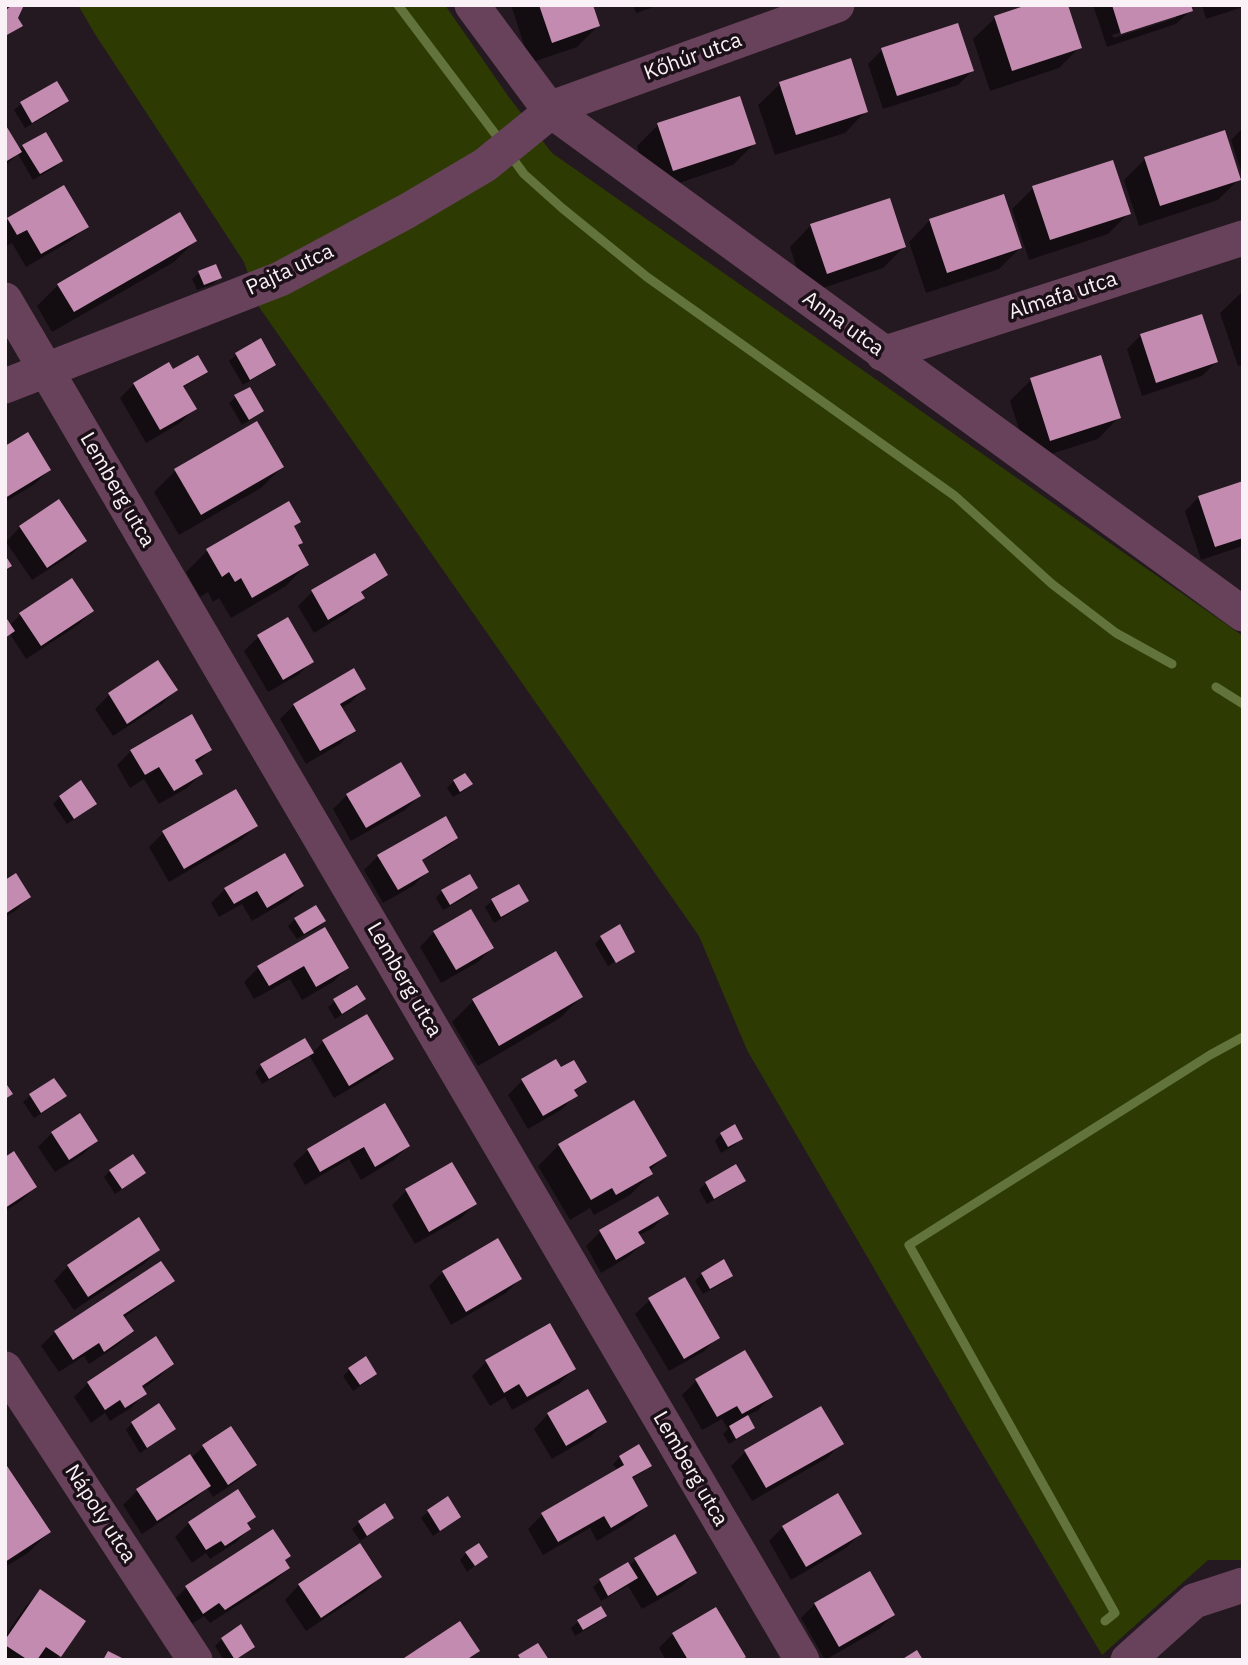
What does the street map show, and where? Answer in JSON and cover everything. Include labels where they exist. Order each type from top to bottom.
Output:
[{"type":"street","name":"Anna utca","points":[[472,5],[546,113],[1240,609]]},
{"type":"street","name":"Kőhúr utca","points":[[546,113],[837,5]]},
{"type":"street","name":"Pajta utca","points":[[5,386],[280,279],[407,211],[485,165],[546,113]]},
{"type":"street","name":"Almafa utca","points":[[883,354],[1243,238]]},
{"type":"street","name":"Lemberg utca","points":[[5,300],[802,1660]]},
{"type":"street","name":"Nápoly utca","points":[[5,1369],[195,1660]]},
{"type":"street","points":[[1128,1660],[1194,1601],[1243,1585]]},
{"type":"green space","points":[[78,5],[445,5],[508,96],[552,153],[1243,636],[1243,1560],[1208,1560],[1102,1655],[747,1050],[699,936],[259,307],[244,262]]},
{"type":"building","points":[[12,5],[24,5],[18,18],[23,26],[5,36],[5,11]]},
{"type":"building","points":[[539,5],[593,5],[600,26],[552,43]]},
{"type":"building","points":[[1027,5],[1068,5],[1082,48],[1012,71],[994,16]]},
{"type":"building","points":[[1112,5],[1191,5],[1193,11],[1121,34]]},
{"type":"building","points":[[958,23],[974,71],[897,96],[881,48]]},
{"type":"building","points":[[851,58],[868,112],[796,135],[779,82]]},
{"type":"building","points":[[57,81],[69,101],[32,123],[20,102]]},
{"type":"building","points":[[740,96],[756,144],[673,171],[657,123]]},
{"type":"building","points":[[5,124],[22,152],[5,162]]},
{"type":"building","points":[[1225,130],[1241,180],[1160,206],[1144,157]]},
{"type":"building","points":[[46,132],[63,161],[40,174],[22,145]]},
{"type":"building","points":[[1113,160],[1131,214],[1050,240],[1032,186]]},
{"type":"building","points":[[64,185],[89,227],[41,254],[27,230],[17,235],[7,218]]},
{"type":"building","points":[[1004,194],[1022,248],[947,273],[929,219]]},
{"type":"building","points":[[890,198],[906,247],[827,274],[810,224]]},
{"type":"building","points":[[180,212],[197,241],[74,312],[57,284]]},
{"type":"building","points":[[216,264],[222,278],[204,285],[198,271]]},
{"type":"building","points":[[1202,314],[1218,362],[1156,383],[1140,334]]},
{"type":"building","points":[[261,338],[276,365],[250,380],[235,353]]},
{"type":"building","points":[[198,355],[208,372],[183,386],[197,409],[160,430],[133,383],[169,362],[173,369]]},
{"type":"building","points":[[1101,355],[1121,418],[1050,441],[1030,378]]},
{"type":"building","points":[[250,387],[264,411],[249,420],[234,395]]},
{"type":"building","points":[[257,421],[284,467],[201,515],[174,469]]},
{"type":"building","points":[[28,432],[51,470],[5,498],[5,446]]},
{"type":"building","points":[[1243,481],[1243,538],[1215,547],[1198,496]]},
{"type":"building","points":[[59,499],[87,541],[47,568],[19,526]]},
{"type":"building","points":[[289,501],[301,522],[294,526],[303,543],[298,545],[309,565],[252,598],[241,578],[235,582],[229,572],[222,577],[206,549]]},
{"type":"building","points":[[375,553],[388,575],[361,592],[365,598],[328,620],[311,590]]},
{"type":"building","points":[[5,555],[12,566],[5,570]]},
{"type":"building","points":[[72,578],[94,611],[41,646],[19,613]]},
{"type":"building","points":[[5,616],[15,631],[5,638]]},
{"type":"building","points":[[288,617],[314,662],[283,680],[257,635]]},
{"type":"building","points":[[158,660],[178,690],[127,724],[108,693]]},
{"type":"building","points":[[354,668],[366,689],[340,704],[356,731],[320,751],[293,704]]},
{"type":"building","points":[[192,714],[212,750],[195,760],[203,774],[174,791],[159,767],[145,775],[130,750]]},
{"type":"building","points":[[401,762],[421,796],[366,828],[346,794]]},
{"type":"building","points":[[465,773],[473,784],[460,792],[453,780]]},
{"type":"building","points":[[81,780],[97,804],[74,819],[59,796]]},
{"type":"building","points":[[236,789],[258,826],[184,869],[162,831]]},
{"type":"building","points":[[446,816],[458,838],[422,860],[429,872],[398,890],[377,855]]},
{"type":"building","points":[[285,853],[304,886],[267,908],[257,891],[234,904],[224,888]]},
{"type":"building","points":[[16,873],[31,897],[5,914],[5,880]]},
{"type":"building","points":[[470,874],[478,888],[450,905],[441,890]]},
{"type":"building","points":[[519,884],[529,901],[501,917],[491,899]]},
{"type":"building","points":[[316,905],[326,921],[304,934],[294,918]]},
{"type":"building","points":[[471,909],[494,948],[456,970],[433,931]]},
{"type":"building","points":[[620,924],[635,952],[616,963],[600,936]]},
{"type":"building","points":[[325,927],[349,968],[316,987],[304,966],[269,986],[257,966]]},
{"type":"building","points":[[556,951],[583,997],[499,1046],[472,999]]},
{"type":"building","points":[[357,985],[366,999],[342,1014],[333,999]]},
{"type":"building","points":[[367,1014],[394,1059],[349,1086],[322,1040]]},
{"type":"building","points":[[305,1038],[314,1053],[269,1079],[260,1064]]},
{"type":"building","points":[[556,1059],[561,1067],[574,1060],[587,1082],[574,1090],[578,1096],[543,1116],[521,1079]]},
{"type":"building","points":[[54,1078],[67,1096],[41,1113],[29,1094]]},
{"type":"building","points":[[5,1082],[13,1094],[5,1099]]},
{"type":"building","points":[[634,1100],[667,1156],[649,1167],[653,1174],[616,1195],[612,1188],[591,1200],[558,1144]]},
{"type":"building","points":[[385,1103],[410,1146],[375,1167],[364,1147],[320,1172],[307,1149]]},
{"type":"building","points":[[80,1113],[98,1141],[69,1160],[51,1132]]},
{"type":"building","points":[[735,1124],[743,1139],[728,1147],[720,1133]]},
{"type":"building","points":[[14,1151],[37,1187],[5,1208],[5,1157]]},
{"type":"building","points":[[133,1154],[146,1173],[122,1189],[109,1170]]},
{"type":"building","points":[[452,1162],[477,1204],[429,1232],[405,1189]]},
{"type":"building","points":[[736,1164],[746,1181],[714,1199],[705,1182]]},
{"type":"building","points":[[658,1196],[669,1214],[638,1232],[645,1243],[616,1260],[599,1230]]},
{"type":"building","points":[[139,1217],[160,1250],[88,1297],[67,1265]]},
{"type":"building","points":[[498,1238],[522,1279],[466,1312],[442,1271]]},
{"type":"building","points":[[724,1259],[733,1276],[710,1289],[701,1273]]},
{"type":"building","points":[[161,1261],[175,1281],[123,1315],[134,1331],[104,1352],[99,1343],[73,1360],[54,1331]]},
{"type":"building","points":[[685,1277],[720,1338],[684,1359],[648,1298]]},
{"type":"building","points":[[550,1323],[576,1369],[527,1397],[519,1384],[504,1393],[485,1360]]},
{"type":"building","points":[[156,1336],[174,1364],[142,1386],[147,1394],[125,1408],[120,1400],[105,1410],[87,1382]]},
{"type":"building","points":[[745,1350],[773,1397],[742,1414],[737,1406],[717,1417],[695,1379]]},
{"type":"building","points":[[366,1356],[377,1374],[360,1385],[348,1368]]},
{"type":"building","points":[[588,1389],[607,1422],[566,1446],[547,1413]]},
{"type":"building","points":[[159,1403],[176,1429],[147,1448],[131,1422]]},
{"type":"building","points":[[821,1406],[844,1444],[766,1488],[744,1450]]},
{"type":"building","points":[[748,1415],[755,1428],[736,1439],[729,1426]]},
{"type":"building","points":[[231,1426],[257,1465],[228,1485],[202,1445]]},
{"type":"building","points":[[639,1444],[652,1466],[632,1477],[648,1506],[611,1528],[604,1516],[558,1542],[541,1513],[624,1465],[619,1456]]},
{"type":"building","points":[[190,1454],[211,1486],[157,1521],[136,1489]]},
{"type":"building","points":[[5,1463],[51,1532],[5,1562]]},
{"type":"building","points":[[238,1489],[256,1517],[247,1523],[251,1529],[225,1546],[221,1541],[206,1550],[188,1522]]},
{"type":"building","points":[[838,1493],[862,1534],[806,1567],[782,1526]]},
{"type":"building","points":[[448,1496],[461,1517],[440,1531],[427,1510]]},
{"type":"building","points":[[385,1503],[394,1518],[367,1536],[358,1521]]},
{"type":"building","points":[[273,1529],[291,1556],[285,1560],[290,1568],[225,1610],[219,1603],[203,1614],[185,1586]]},
{"type":"building","points":[[675,1534],[697,1573],[657,1596],[634,1558]]},
{"type":"building","points":[[360,1543],[382,1577],[321,1618],[298,1584]]},
{"type":"building","points":[[479,1543],[488,1557],[475,1566],[465,1552]]},
{"type":"building","points":[[628,1562],[638,1578],[608,1596],[599,1579]]},
{"type":"building","points":[[870,1571],[895,1615],[839,1647],[814,1603]]},
{"type":"building","points":[[40,1589],[86,1621],[61,1657],[46,1647],[37,1660],[28,1660],[5,1645],[5,1640]]},
{"type":"building","points":[[601,1606],[607,1616],[583,1630],[577,1620]]},
{"type":"building","points":[[716,1607],[746,1657],[741,1660],[688,1660],[672,1633]]},
{"type":"building","points":[[460,1621],[480,1651],[466,1660],[401,1660]]},
{"type":"building","points":[[241,1624],[255,1647],[235,1660],[221,1638]]},
{"type":"building","points":[[538,1643],[549,1660],[521,1660],[518,1655]]},
{"type":"building","points":[[917,1650],[923,1660],[901,1660]]},
{"type":"building","points":[[108,1651],[126,1660],[103,1660]]},
{"type":"waterway","points":[[398,5],[502,143]]},
{"type":"waterway","points":[[510,155],[524,174],[562,208],[647,277],[955,496],[1052,584],[1116,633],[1172,664]]},
{"type":"waterway","points":[[1216,687],[1243,704]]},
{"type":"waterway","points":[[1105,1621],[1115,1613],[909,1245],[1210,1055],[1243,1037]]}]
